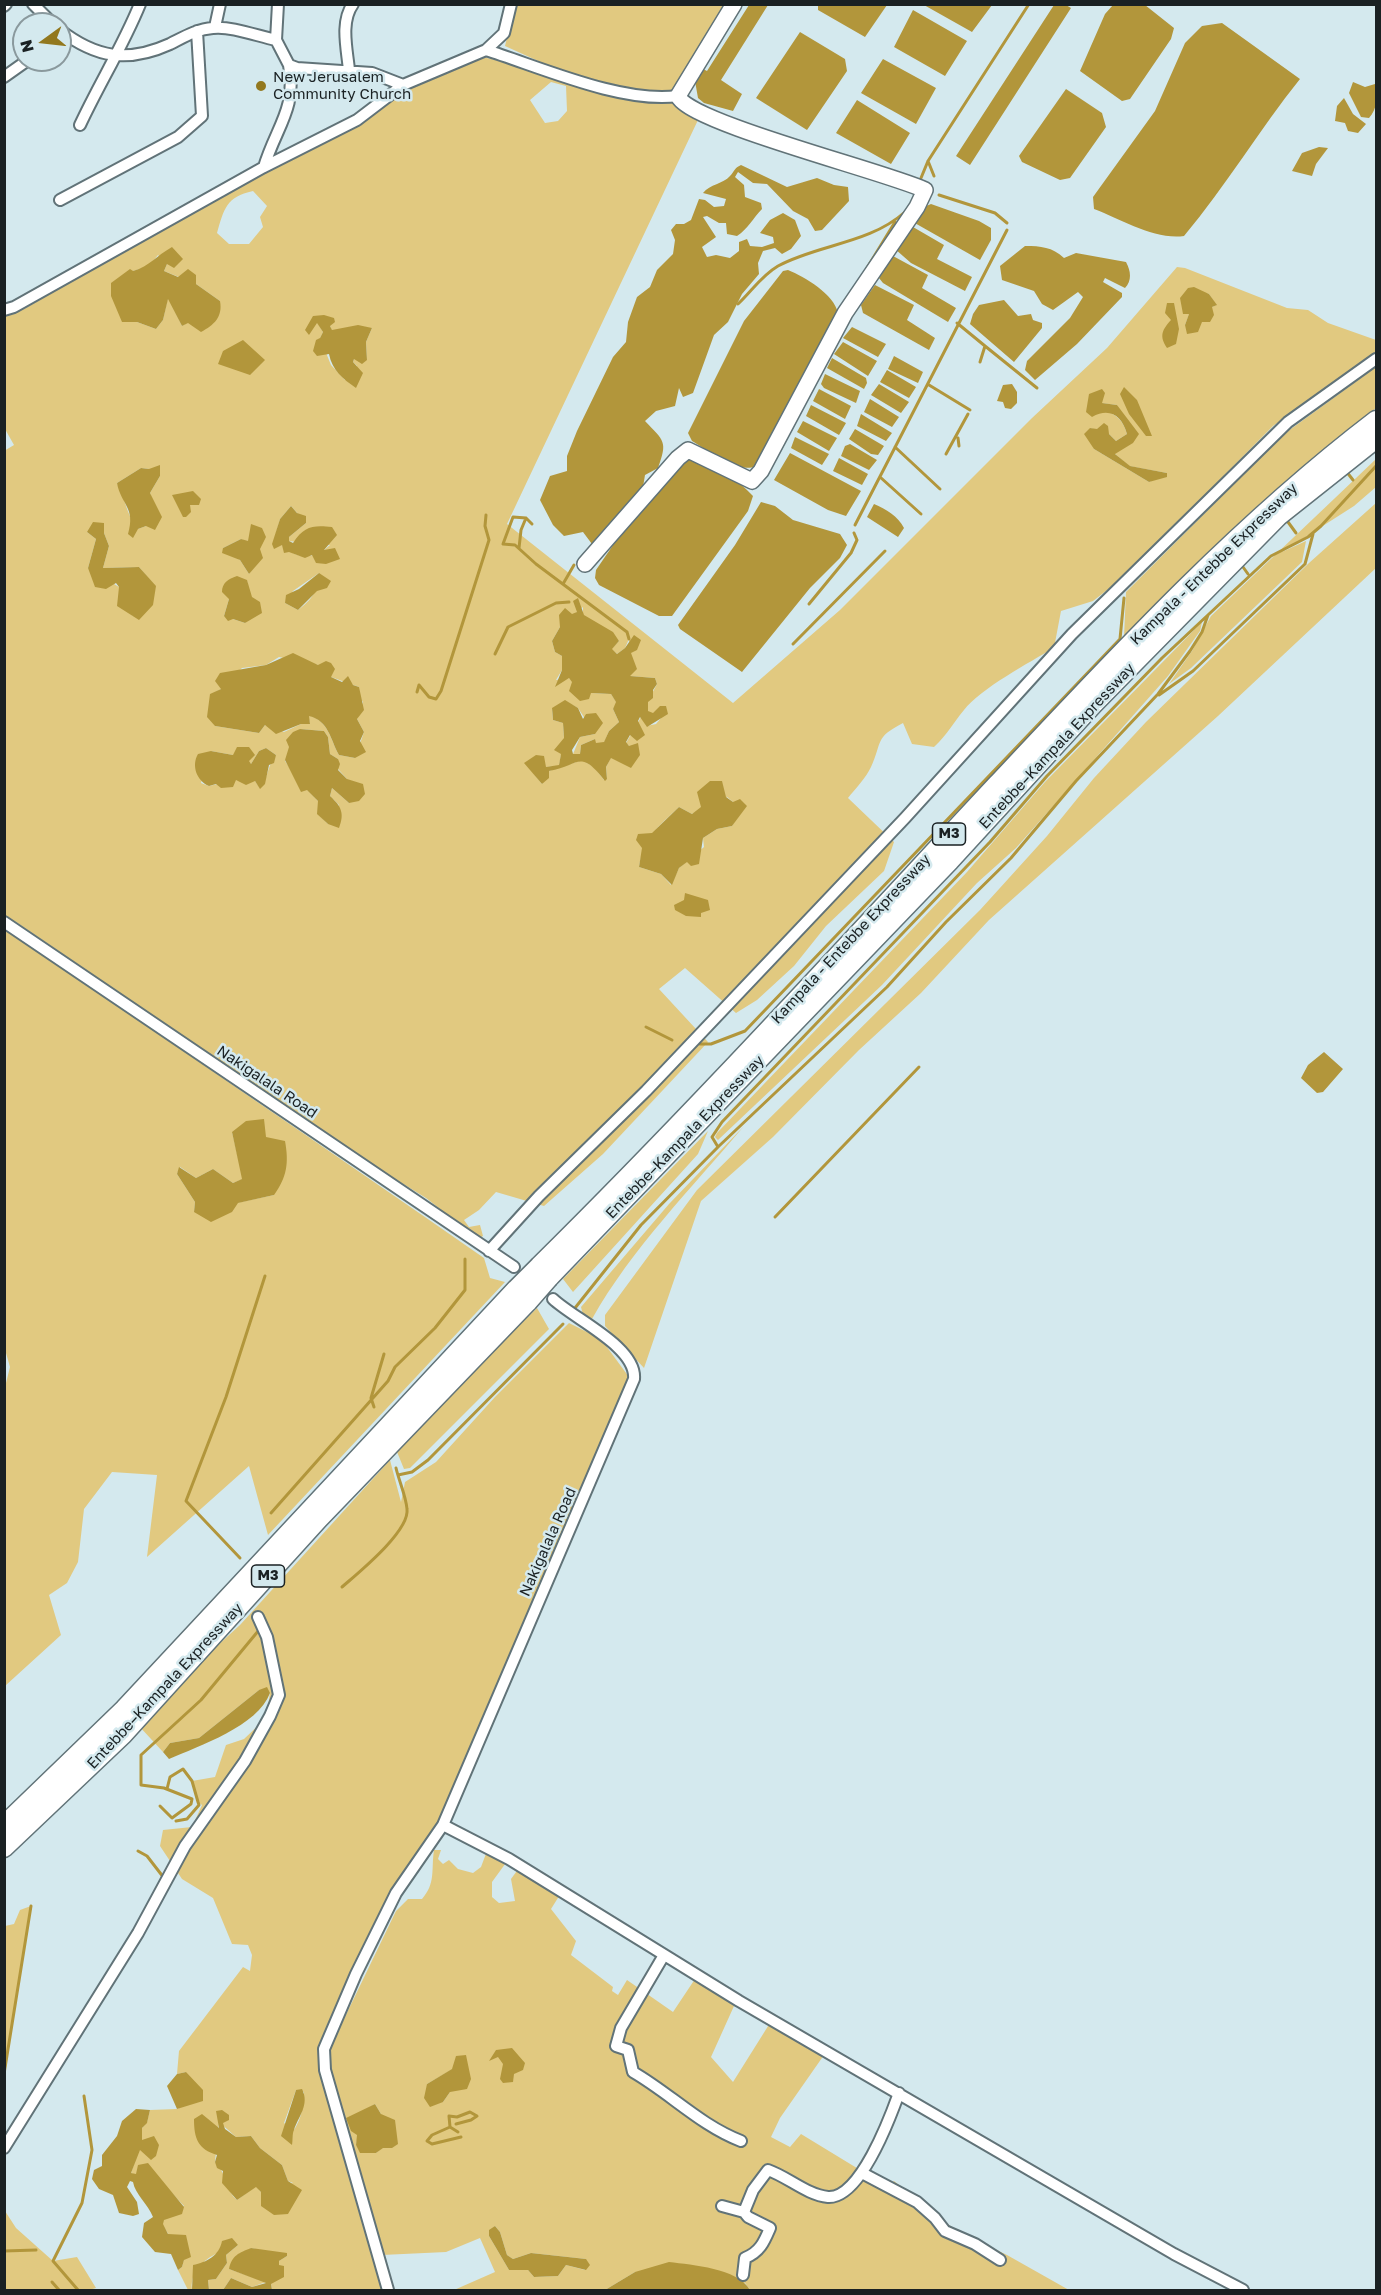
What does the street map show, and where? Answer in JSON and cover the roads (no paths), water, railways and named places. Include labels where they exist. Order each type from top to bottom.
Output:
[{"type":"highway","name":"Kampala - Entebbe Expressway","points":[[544,1272],[642,1163],[1057,720],[1169,605],[1293,486],[1377,420]]},
{"type":"highway","name":"Entebbe–Kampala Expressway","points":[[4,1825],[124,1709],[544,1272],[950,861],[1093,705],[1279,516],[1377,439]]},
{"type":"highway","name":"Entebbe–Kampala Expressway","points":[[4,1848],[123,1735],[522,1295]]},
{"type":"street","points":[[80,125],[114,57],[128,37],[140,4]]},
{"type":"street","points":[[215,27],[220,4]]},
{"type":"street","points":[[264,167],[271,143],[290,106],[292,92],[289,65],[276,40],[278,4]]},
{"type":"street","points":[[349,70],[345,34],[348,12],[353,4]]},
{"type":"street","points":[[4,310],[15,307],[264,167],[357,120],[403,85],[486,50],[504,33],[511,4]]},
{"type":"street","points":[[678,96],[734,4]]},
{"type":"street","points":[[72,40],[114,57],[142,54],[196,31],[215,27],[276,40]]},
{"type":"street","points":[[60,200],[178,137],[202,116],[203,99],[196,31]]},
{"type":"street","points":[[486,50],[618,93],[650,98],[678,96]]},
{"type":"street","points":[[289,65],[306,70],[349,70],[372,73],[403,85]]},
{"type":"street","points":[[585,564],[678,458],[688,450],[752,481],[844,313],[917,207],[925,190],[694,111],[682,104],[678,96]]},
{"type":"street","points":[[489,1251],[539,1196],[646,1091],[791,935],[905,818],[1072,634],[1287,422],[1377,359]]},
{"type":"street","name":"Nakigalala Road","points":[[4,922],[514,1267]]},
{"type":"street","name":"Nakigalala Road","points":[[388,2290],[325,2070],[324,2049],[356,1974],[396,1893],[443,1825],[634,1379],[635,1371],[631,1363],[604,1334],[570,1313],[553,1299]]},
{"type":"street","points":[[4,2148],[138,1933],[185,1846],[245,1761],[270,1716],[279,1695],[267,1637],[258,1617]]},
{"type":"street","points":[[443,1825],[509,1859],[664,1955],[1174,2254],[1242,2290]]},
{"type":"street","points":[[664,1955],[621,2028],[616,2046],[628,2050],[633,2072],[668,2094],[709,2127],[741,2141]]},
{"type":"street","points":[[744,2212],[753,2190],[768,2170],[805,2189],[831,2197],[849,2187],[862,2173],[885,2130],[899,2093]]},
{"type":"street","points":[[862,2173],[917,2202],[935,2218],[945,2231],[975,2244],[1000,2260]]},
{"type":"street","points":[[722,2206],[744,2212],[748,2217],[770,2228],[756,2254],[745,2258],[743,2275]]},
{"type":"waterway","points":[[921,178],[928,161],[1029,4]]},
{"type":"waterway","points":[[928,161],[934,176]]},
{"type":"waterway","points":[[939,195],[995,213],[1007,223]]},
{"type":"waterway","points":[[738,304],[778,266],[876,231],[905,212]]},
{"type":"waterway","points":[[867,268],[895,222]]},
{"type":"waterway","points":[[855,525],[1007,230]]},
{"type":"waterway","points":[[957,323],[985,346],[980,362]]},
{"type":"waterway","points":[[985,346],[1037,388]]},
{"type":"waterway","points":[[929,385],[970,410]]},
{"type":"waterway","points":[[946,454],[968,414]]},
{"type":"waterway","points":[[958,438],[959,446]]},
{"type":"waterway","points":[[895,447],[940,489]]},
{"type":"waterway","points":[[718,1147],[712,1137],[722,1122],[990,842],[1047,776],[1162,658],[1271,556],[1308,537],[1321,526],[1376,466]]},
{"type":"waterway","points":[[1346,471],[1353,480]]},
{"type":"waterway","points":[[880,477],[921,514]]},
{"type":"waterway","points":[[417,692],[419,685],[429,697],[436,699],[441,691],[489,540],[485,526],[486,515]]},
{"type":"waterway","points":[[526,518],[513,517],[503,544],[515,545],[536,564],[627,632],[629,639]]},
{"type":"waterway","points":[[519,548],[521,530],[526,518],[532,524]]},
{"type":"waterway","points":[[1288,522],[1296,533]]},
{"type":"waterway","points":[[809,604],[851,553],[857,540],[854,533]]},
{"type":"waterway","points":[[1159,695],[1193,671],[1305,564],[1313,534]]},
{"type":"waterway","points":[[793,644],[885,551]]},
{"type":"waterway","points":[[563,584],[574,565]]},
{"type":"waterway","points":[[1243,567],[1248,574]]},
{"type":"waterway","points":[[700,1044],[711,1044],[745,1031],[1120,639],[1124,598]]},
{"type":"waterway","points":[[495,654],[508,627],[556,603],[569,602]]},
{"type":"waterway","points":[[575,1308],[641,1225],[719,1146],[887,987],[946,922],[1011,858],[1076,781],[1158,694],[1190,651],[1202,632],[1208,615]]},
{"type":"waterway","points":[[646,1027],[672,1040]]},
{"type":"waterway","points":[[775,1217],[919,1067]]},
{"type":"waterway","points":[[271,1513],[388,1381],[395,1367],[435,1328],[465,1290],[465,1259]]},
{"type":"waterway","points":[[240,1558],[186,1501],[226,1397],[265,1276]]},
{"type":"waterway","points":[[398,1475],[412,1472],[428,1460],[563,1324]]},
{"type":"waterway","points":[[374,1407],[371,1398],[384,1354]]},
{"type":"waterway","points":[[342,1587],[382,1551],[406,1518],[407,1509],[396,1468]]},
{"type":"waterway","points":[[160,1806],[172,1818],[191,1804],[192,1799],[164,1788],[141,1785],[141,1755],[201,1700],[259,1630]]},
{"type":"waterway","points":[[167,1789],[170,1777],[183,1769],[192,1781],[199,1805],[187,1819],[176,1821]]},
{"type":"waterway","points":[[138,1851],[147,1856],[164,1878]]},
{"type":"waterway","points":[[4,2074],[31,1906]]},
{"type":"waterway","points":[[78,2290],[53,2261],[82,2203],[92,2150],[84,2096]]},
{"type":"waterway","points":[[456,2124],[477,2116],[470,2112],[457,2117],[449,2116],[450,2127],[458,2132]]},
{"type":"waterway","points":[[450,2127],[432,2135],[427,2141],[432,2144],[461,2137]]},
{"type":"waterway","points":[[4,2251],[36,2250]]},
{"type":"waterway","points":[[52,2282],[59,2290]]},
{"type":"place","name":"New Jerusalem Community Church","points":[[261,86]]}]
